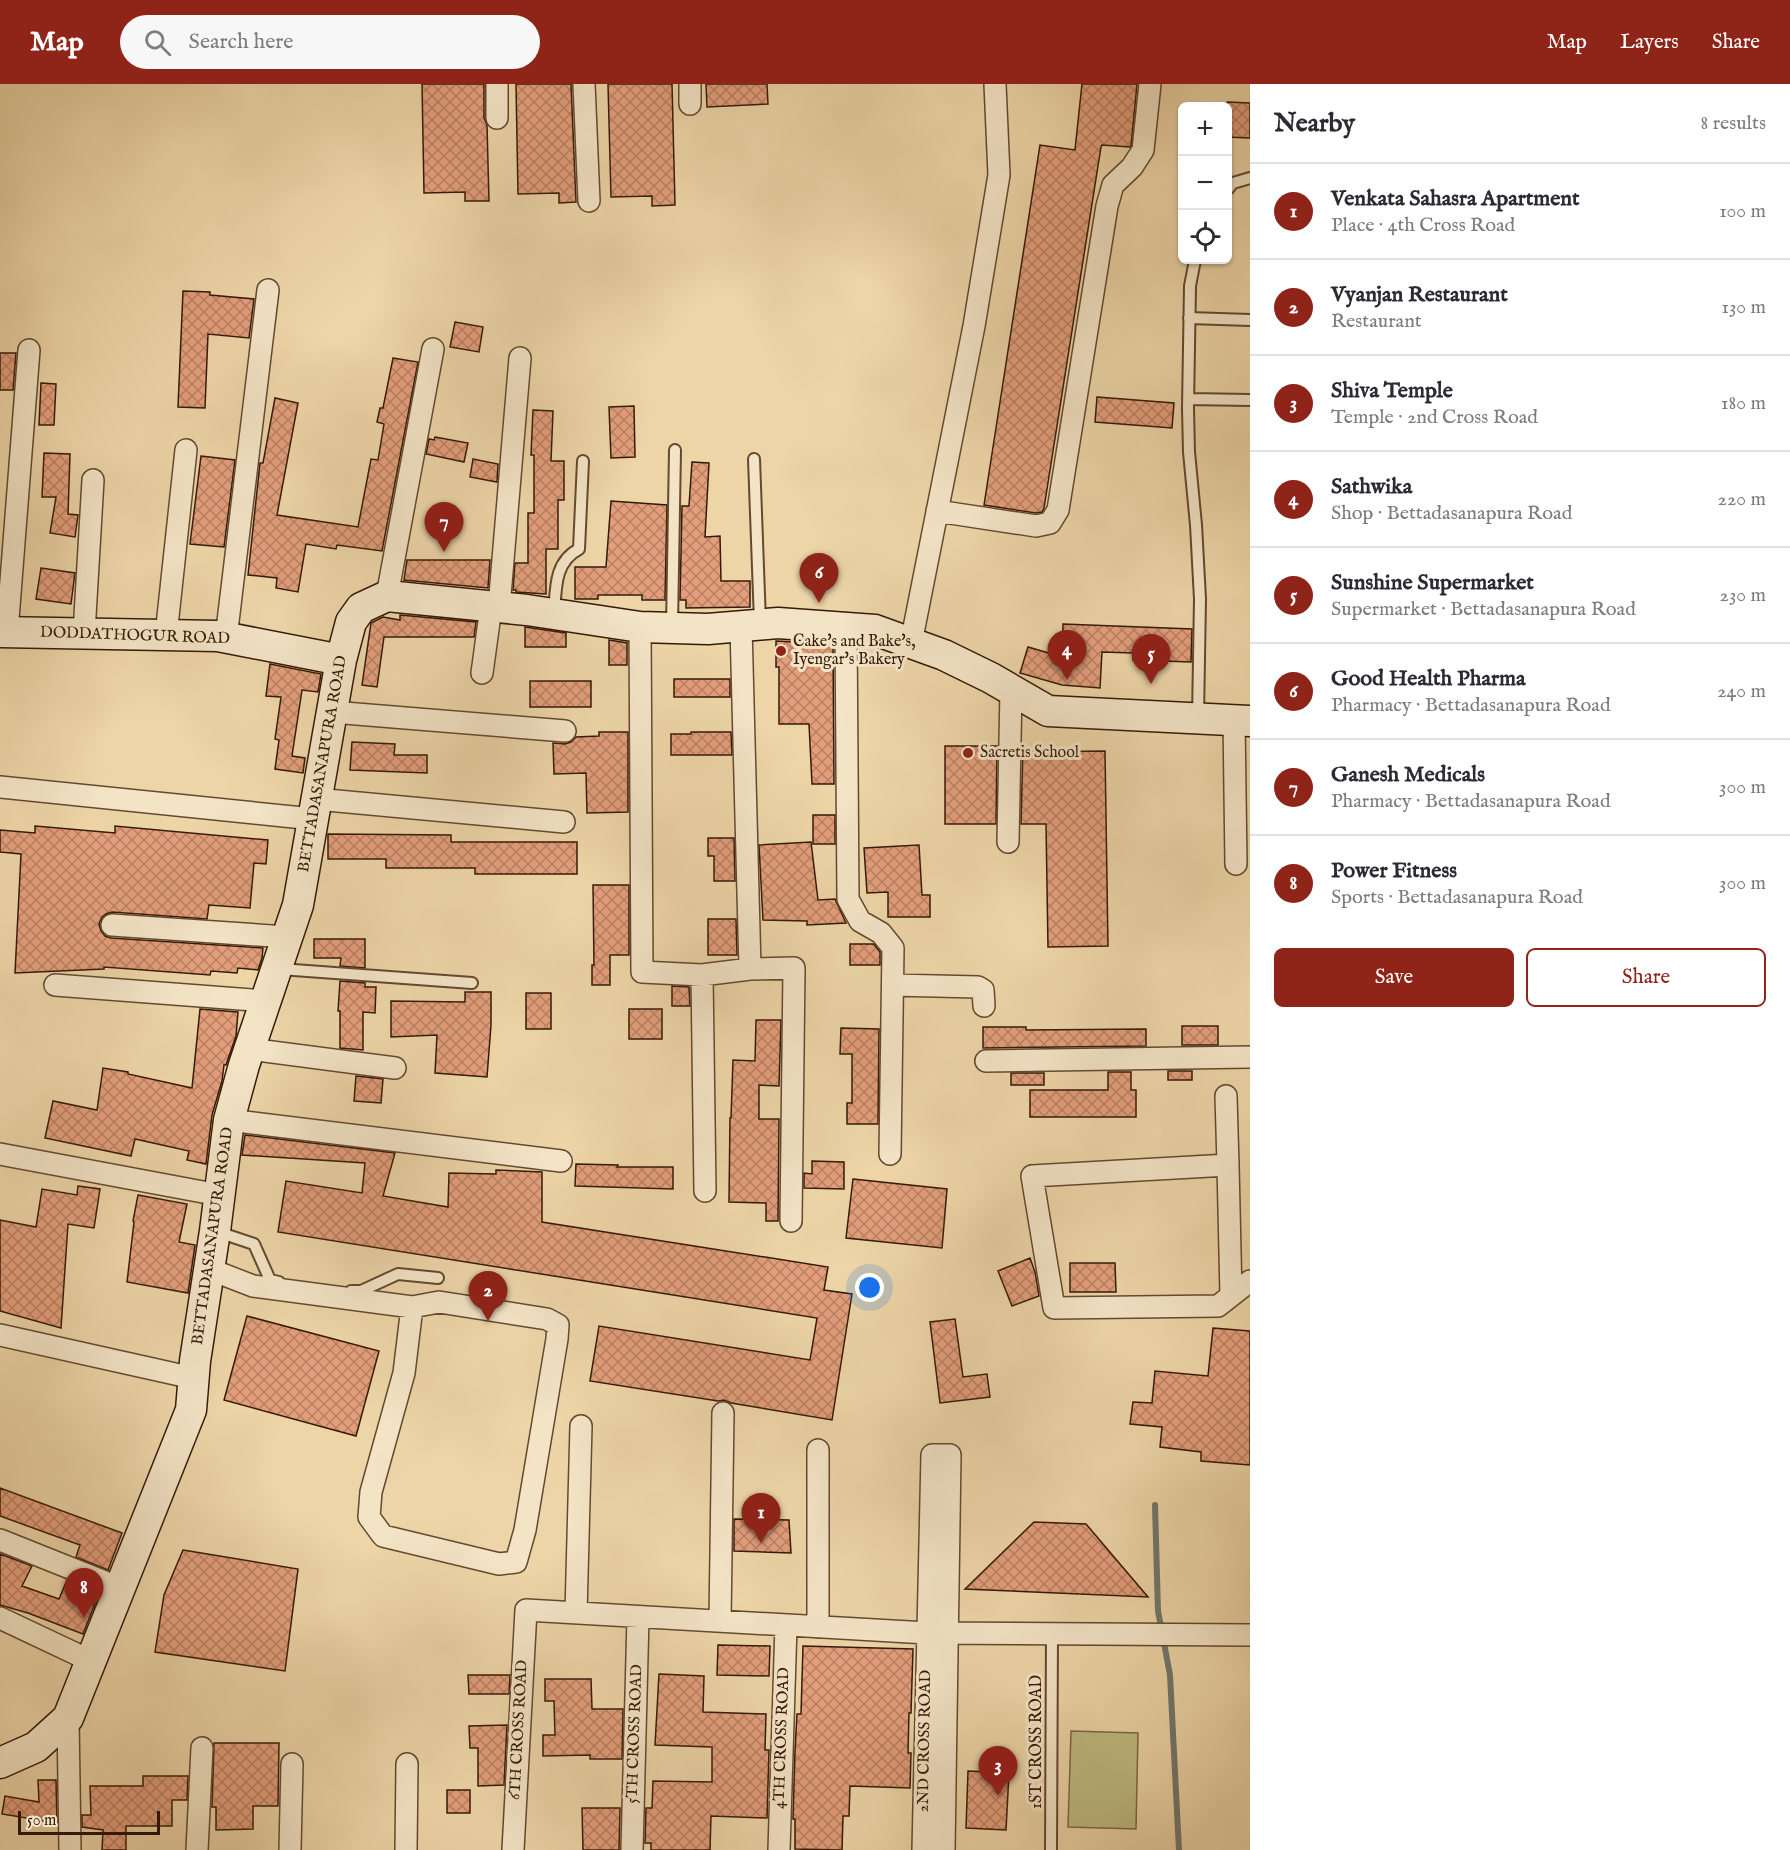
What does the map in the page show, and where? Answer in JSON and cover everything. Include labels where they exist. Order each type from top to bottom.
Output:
[{"type":"street","points":[[497,84],[498,118]]},
{"type":"street","points":[[584,84],[589,201]]},
{"type":"street","points":[[911,643],[974,326],[999,175],[995,84]]},
{"type":"street","points":[[937,511],[1036,526],[1050,523],[1058,510],[1107,206],[1113,185],[1132,167],[1143,150],[1150,84]]},
{"type":"street","points":[[226,638],[268,290]]},
{"type":"street","points":[[433,349],[387,596],[554,614],[640,627],[708,629],[778,623],[875,630],[944,655],[1048,711],[1242,720],[1236,864]]},
{"type":"street","points":[[4,632],[29,350]]},
{"type":"street","points":[[482,673],[495,607],[520,358]]},
{"type":"street","points":[[166,635],[186,450]]},
{"type":"street","points":[[84,633],[93,480]]},
{"type":"street","name":"BETTADASANAPURA ROAD","points":[[0,1763],[36,1747],[68,1718],[191,1410],[193,1378],[229,1120],[249,1049],[298,905],[341,660],[351,622],[361,608],[387,596]]},
{"type":"street","points":[[750,969],[751,626]]},
{"type":"street","points":[[640,627],[642,972],[702,975],[750,969],[794,968],[791,1221]]},
{"type":"street","points":[[846,628],[848,899],[860,921],[881,933],[893,948],[890,1154]]},
{"type":"street","name":"DODDATHOGUR ROAD","points":[[4,632],[226,638],[341,660]]},
{"type":"street","points":[[1008,842],[1011,690]]},
{"type":"street","points":[[332,712],[565,730]]},
{"type":"street","points":[[0,786],[315,809],[564,822]]},
{"type":"street","points":[[112,925],[287,937]]},
{"type":"street","points":[[702,975],[705,1191]]},
{"type":"street","points":[[55,985],[266,1001]]},
{"type":"street","points":[[893,985],[978,987],[983,990],[984,1006]]},
{"type":"street","points":[[249,1049],[395,1068]]},
{"type":"street","points":[[986,1061],[1250,1057]]},
{"type":"street","points":[[1226,1096],[1231,1296]]},
{"type":"street","points":[[229,1120],[561,1161]]},
{"type":"street","points":[[0,1154],[219,1195]]},
{"type":"street","points":[[1228,1165],[1032,1176],[1054,1308],[1218,1306],[1250,1281]]},
{"type":"street","points":[[209,1269],[253,1286],[412,1307],[439,1302],[547,1319],[558,1325],[525,1530],[516,1562],[499,1564],[383,1536],[369,1517],[371,1492],[404,1373],[412,1307]]},
{"type":"street","points":[[0,1335],[193,1378]]},
{"type":"street","points":[[720,1622],[723,1413]]},
{"type":"street","points":[[581,1426],[576,1613],[937,1633],[1250,1635]]},
{"type":"street","points":[[818,1450],[818,1627]]},
{"type":"street","points":[[932,1455],[950,1455],[937,1633],[932,1455]]},
{"type":"street","points":[[0,1540],[120,1588]]},
{"type":"street","name":"6TH CROSS ROAD","points":[[513,1850],[526,1610],[576,1613]]},
{"type":"street","name":"5TH CROSS ROAD","points":[[632,1850],[638,1617]]},
{"type":"street","points":[[0,1618],[91,1661]]},
{"type":"street","name":"4TH CROSS ROAD","points":[[778,1850],[786,1625]]},
{"type":"street","name":"2ND CROSS ROAD","points":[[923,1850],[937,1633]]},
{"type":"street","name":"2ND CROSS ROAD","points":[[937,1633],[944,1850]]},
{"type":"street","points":[[68,1718],[70,1850]]},
{"type":"street","points":[[197,1850],[202,1748]]},
{"type":"street","points":[[290,1850],[292,1764]]},
{"type":"street","points":[[406,1850],[407,1764]]},
{"type":"lane","points":[[1232,184],[1250,178]]},
{"type":"lane","points":[[1194,264],[1190,286],[1188,399],[1189,452],[1200,599],[1198,718]]},
{"type":"lane","points":[[1189,318],[1250,320]]},
{"type":"lane","points":[[1188,399],[1250,400]]},
{"type":"lane","points":[[672,628],[675,450]]},
{"type":"lane","points":[[751,626],[754,459]]},
{"type":"lane","points":[[554,614],[558,570],[570,554],[579,549],[583,461]]},
{"type":"lane","points":[[276,969],[472,983]]},
{"type":"lane","points":[[215,1231],[254,1244],[270,1280],[300,1287],[361,1291],[398,1274],[438,1278]]},
{"type":"lane","name":"1ST CROSS ROAD","points":[[1051,1850],[1052,1633]]},
{"type":"shaded area","points":[[1071,1731],[1138,1733],[1136,1829],[1068,1827]]},
{"type":"building","points":[[422,84],[484,84],[489,201],[465,201],[465,192],[424,193]]},
{"type":"building","points":[[516,84],[571,84],[576,202],[559,203],[559,193],[518,194]]},
{"type":"building","points":[[608,84],[672,84],[675,205],[652,206],[652,196],[611,197]]},
{"type":"building","points":[[706,84],[767,84],[768,104],[707,107]]},
{"type":"building","points":[[1082,84],[1137,84],[1131,146],[1102,145],[1101,147],[1044,508],[1042,512],[1036,513],[984,505],[1040,145],[1075,150]]},
{"type":"building","points":[[1232,102],[1250,103],[1250,138],[1232,137]]},
{"type":"building","points":[[183,291],[210,292],[210,295],[254,299],[249,338],[208,334],[205,408],[178,407]]},
{"type":"building","points":[[455,322],[483,327],[479,352],[450,347]]},
{"type":"building","points":[[0,353],[16,353],[13,390],[0,390]]},
{"type":"building","points":[[393,358],[418,362],[382,551],[337,545],[336,549],[306,544],[298,592],[276,588],[277,578],[248,575],[260,463],[263,463],[275,398],[298,403],[277,515],[358,527],[371,459],[378,460],[384,424],[377,422],[380,408],[383,408]]},
{"type":"building","points":[[41,383],[56,384],[54,425],[39,425]]},
{"type":"building","points":[[1097,397],[1174,403],[1172,428],[1095,422]]},
{"type":"building","points":[[634,406],[635,457],[611,458],[609,407]]},
{"type":"building","points":[[533,410],[553,411],[551,461],[564,461],[564,500],[558,500],[558,549],[546,549],[546,594],[513,590],[515,563],[528,563],[528,513],[534,513],[534,455],[531,455]]},
{"type":"building","points":[[435,437],[468,443],[464,462],[426,454],[429,439],[434,440]]},
{"type":"building","points":[[44,453],[70,454],[68,514],[78,515],[75,537],[50,533],[56,497],[42,497]]},
{"type":"building","points":[[201,456],[235,460],[224,547],[190,544]]},
{"type":"building","points":[[473,459],[498,464],[497,482],[470,477]]},
{"type":"building","points":[[692,462],[709,463],[705,537],[720,536],[721,581],[750,581],[750,607],[686,608],[686,600],[680,600],[682,506],[689,506]]},
{"type":"building","points":[[611,501],[667,505],[665,600],[642,600],[642,595],[598,595],[598,599],[575,599],[575,567],[606,567]]},
{"type":"building","points":[[407,560],[490,560],[488,588],[404,580]]},
{"type":"building","points":[[41,568],[75,573],[71,604],[36,599]]},
{"type":"building","points":[[400,615],[476,622],[474,637],[384,637],[377,687],[362,685],[371,623],[383,617],[400,620]]},
{"type":"building","points":[[1063,624],[1192,629],[1191,662],[1133,660],[1133,653],[1102,652],[1100,688],[1062,685],[1020,673],[1028,647],[1062,657]]},
{"type":"building","points":[[525,627],[566,633],[566,647],[525,647]]},
{"type":"building","points":[[609,640],[627,643],[627,665],[609,665]]},
{"type":"building","points":[[776,641],[833,644],[834,784],[812,784],[809,724],[779,724],[779,667],[776,667]]},
{"type":"building","points":[[270,664],[321,674],[318,692],[302,690],[292,756],[305,758],[303,773],[275,769],[279,740],[275,739],[281,697],[266,696]]},
{"type":"building","points":[[674,679],[730,679],[730,697],[674,697]]},
{"type":"building","points":[[530,681],[591,681],[591,707],[530,707]]},
{"type":"building","points":[[599,732],[628,732],[628,812],[587,813],[586,773],[554,774],[553,743],[565,744],[576,737],[599,736]]},
{"type":"building","points":[[691,732],[731,732],[732,755],[671,755],[671,734],[691,734]]},
{"type":"building","points":[[352,742],[395,744],[394,755],[427,755],[427,773],[350,770]]},
{"type":"building","points":[[945,746],[997,746],[996,824],[945,824]]},
{"type":"building","points":[[1023,746],[1024,752],[1105,751],[1108,946],[1048,947],[1046,824],[1021,824]]},
{"type":"building","points":[[813,815],[835,815],[835,844],[813,844]]},
{"type":"building","points":[[35,826],[115,833],[115,826],[268,840],[266,864],[254,863],[250,908],[209,905],[207,919],[112,912],[102,917],[99,924],[105,936],[111,938],[263,948],[258,970],[238,968],[237,973],[211,971],[210,975],[104,967],[104,969],[15,973],[21,854],[0,852],[0,830],[35,833]]},
{"type":"building","points":[[328,834],[451,835],[451,842],[577,842],[577,874],[475,874],[475,868],[386,868],[386,859],[328,859]]},
{"type":"building","points":[[708,838],[734,838],[735,881],[714,881],[714,856],[708,856]]},
{"type":"building","points":[[811,842],[818,900],[835,899],[846,923],[807,925],[807,921],[763,920],[759,845]]},
{"type":"building","points":[[919,845],[922,895],[930,895],[930,917],[888,917],[888,892],[867,893],[864,848]]},
{"type":"building","points":[[593,885],[629,885],[629,955],[610,955],[610,985],[592,985]]},
{"type":"building","points":[[708,919],[736,919],[737,955],[708,955]]},
{"type":"building","points":[[314,939],[365,939],[365,968],[340,966],[341,958],[314,958]]},
{"type":"building","points":[[850,944],[874,944],[880,952],[880,965],[850,965]]},
{"type":"building","points":[[340,981],[365,983],[365,987],[376,987],[375,1013],[363,1012],[363,1050],[340,1048],[340,1011],[338,1011]]},
{"type":"building","points":[[672,986],[689,987],[690,1006],[672,1006]]},
{"type":"building","points":[[465,992],[491,992],[487,1077],[435,1073],[437,1035],[391,1037],[391,1001],[465,1002]]},
{"type":"building","points":[[526,993],[551,993],[551,1029],[526,1029]]},
{"type":"building","points":[[200,1009],[238,1012],[236,1036],[226,1065],[224,1065],[212,1115],[206,1164],[187,1160],[189,1151],[135,1139],[131,1156],[45,1138],[53,1101],[97,1110],[103,1068],[192,1088]]},
{"type":"building","points":[[629,1009],[662,1009],[662,1039],[629,1039]]},
{"type":"building","points":[[756,1020],[781,1020],[779,1086],[759,1085],[759,1119],[779,1119],[778,1221],[766,1221],[766,1203],[729,1202],[733,1060],[755,1061]]},
{"type":"building","points":[[1182,1026],[1218,1026],[1218,1045],[1182,1045]]},
{"type":"building","points":[[983,1027],[1026,1027],[1026,1030],[1146,1029],[1146,1046],[983,1048]]},
{"type":"building","points":[[841,1028],[879,1029],[878,1124],[847,1124],[847,1103],[852,1103],[852,1054],[840,1054]]},
{"type":"building","points":[[1168,1071],[1192,1071],[1192,1080],[1168,1080]]},
{"type":"building","points":[[1108,1072],[1131,1072],[1131,1090],[1136,1090],[1136,1117],[1030,1117],[1030,1090],[1108,1090]]},
{"type":"building","points":[[1011,1073],[1044,1073],[1044,1085],[1011,1085]]},
{"type":"building","points":[[356,1076],[383,1079],[381,1103],[354,1101]]},
{"type":"building","points":[[245,1135],[395,1153],[383,1196],[448,1207],[449,1173],[496,1174],[496,1170],[542,1172],[542,1222],[828,1267],[824,1290],[852,1294],[832,1420],[724,1400],[718,1401],[590,1381],[599,1326],[810,1360],[817,1318],[278,1232],[286,1181],[362,1193],[365,1163],[242,1155]]},
{"type":"building","points":[[812,1161],[844,1162],[844,1189],[804,1188],[804,1173],[812,1174]]},
{"type":"building","points":[[576,1164],[673,1167],[673,1189],[575,1186]]},
{"type":"building","points":[[853,1179],[947,1189],[942,1248],[846,1238]]},
{"type":"building","points":[[78,1186],[100,1189],[94,1228],[68,1224],[61,1328],[0,1311],[0,1220],[36,1227],[42,1189],[77,1195]]},
{"type":"building","points":[[138,1195],[187,1204],[179,1242],[195,1245],[188,1293],[127,1282]]},
{"type":"building","points":[[1030,1258],[1039,1296],[1012,1306],[998,1271]]},
{"type":"building","points":[[1070,1263],[1115,1263],[1116,1292],[1070,1292]]},
{"type":"building","points":[[247,1316],[379,1351],[356,1436],[224,1400]]},
{"type":"building","points":[[955,1319],[963,1377],[987,1374],[990,1397],[940,1403],[930,1322]]},
{"type":"building","points":[[1213,1328],[1250,1331],[1250,1465],[1201,1461],[1201,1452],[1160,1447],[1162,1427],[1130,1424],[1133,1402],[1152,1403],[1155,1371],[1208,1376]]},
{"type":"building","points":[[0,1488],[122,1533],[108,1570],[76,1557],[80,1545],[0,1516]]},
{"type":"building","points":[[734,1519],[789,1520],[791,1553],[734,1551]]},
{"type":"building","points":[[1034,1522],[1086,1524],[1148,1597],[965,1589]]},
{"type":"building","points":[[183,1550],[298,1569],[285,1671],[155,1652],[164,1595]]},
{"type":"building","points":[[0,1554],[32,1566],[22,1586],[59,1599],[67,1580],[99,1593],[83,1634],[0,1605]]},
{"type":"building","points":[[718,1645],[770,1646],[769,1676],[717,1675]]},
{"type":"building","points":[[803,1646],[913,1649],[908,1753],[911,1753],[910,1788],[850,1786],[849,1816],[843,1816],[842,1850],[795,1849],[795,1819],[793,1819],[795,1751],[797,1714],[801,1714]]},
{"type":"building","points":[[659,1674],[704,1676],[703,1712],[766,1714],[765,1750],[769,1750],[767,1818],[711,1816],[710,1850],[651,1850],[651,1843],[645,1843],[646,1808],[652,1808],[653,1781],[712,1782],[712,1747],[655,1745]]},
{"type":"building","points":[[468,1675],[510,1675],[509,1694],[469,1694]]},
{"type":"building","points":[[545,1679],[591,1679],[592,1709],[623,1709],[622,1759],[590,1759],[590,1755],[543,1756],[543,1735],[555,1735],[554,1701],[545,1701]]},
{"type":"building","points":[[507,1725],[504,1785],[478,1786],[478,1748],[470,1748],[469,1726]]},
{"type":"building","points":[[214,1743],[279,1743],[278,1806],[253,1806],[253,1829],[216,1830],[216,1807],[212,1807]]},
{"type":"building","points":[[968,1771],[1009,1773],[1006,1830],[966,1828]]},
{"type":"building","points":[[143,1776],[188,1776],[187,1800],[172,1800],[172,1826],[126,1826],[126,1850],[102,1850],[103,1830],[82,1827],[82,1815],[91,1815],[90,1786],[143,1786]]},
{"type":"building","points":[[38,1780],[56,1780],[57,1823],[2,1814],[5,1796],[39,1802]]},
{"type":"building","points":[[447,1790],[470,1790],[470,1813],[447,1813]]},
{"type":"building","points":[[582,1808],[620,1808],[619,1850],[583,1850]]},
{"type":"waterway","points":[[1155,1505],[1158,1611],[1170,1675],[1179,1850]]},
{"type":"place","name":"Ganesh Medicals","points":[[444,552]]},
{"type":"place","name":"Good Health Pharma","points":[[819,603]]},
{"type":"place","name":"Cake's and Bake's, Iyengar's Bakery","points":[[781,651]]},
{"type":"place","name":"Sathwika","points":[[1067,680]]},
{"type":"place","name":"Sunshine Supermarket","points":[[1151,684]]},
{"type":"place","name":"Sacretis School","points":[[968,753]]},
{"type":"place","name":"Vyanjan Restaurant","points":[[488,1321]]},
{"type":"place","name":"Venkata Sahasra Apartment","points":[[761,1543]]},
{"type":"place","name":"Power Fitness","points":[[84,1618]]},
{"type":"place","name":"Shiva Temple","points":[[998,1796]]}]
